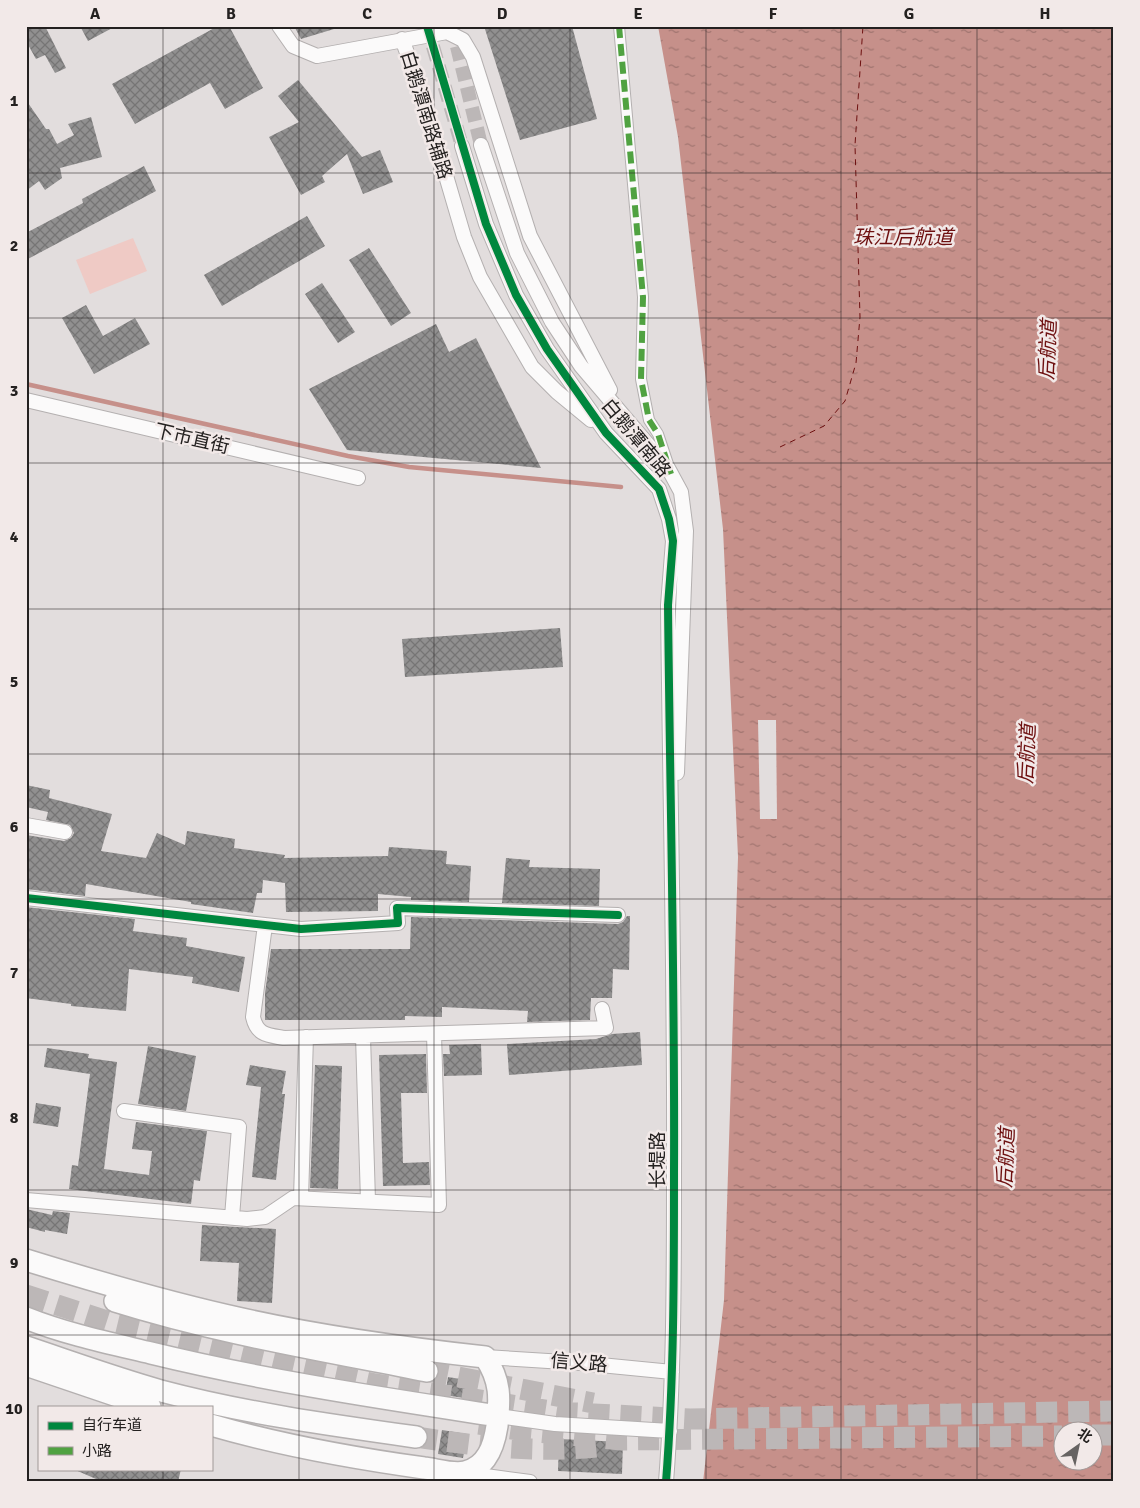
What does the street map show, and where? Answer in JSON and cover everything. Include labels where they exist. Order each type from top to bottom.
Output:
[{"type":"main road","points":[[26,1260],[122,1289],[243,1320],[485,1357],[498,1379],[498,1416],[495,1439],[488,1456],[480,1466],[464,1473],[275,1442],[212,1425]]},
{"type":"main road","points":[[26,1272],[164,1317],[254,1338],[427,1371]]},
{"type":"main road","points":[[26,1318],[95,1340],[272,1381],[498,1416]]},
{"type":"main road","points":[[26,1346],[160,1390],[220,1405],[297,1420],[416,1437]]},
{"type":"main road","points":[[26,1365],[147,1406]]},
{"type":"street","points":[[279,26],[293,46],[317,56],[402,39]]},
{"type":"street","points":[[619,26],[643,297],[641,379],[650,420],[658,434],[671,474]]},
{"type":"street","name":"白鹅潭南路辅路","points":[[606,433],[557,392],[532,367],[480,277],[464,237],[422,94],[402,39],[447,32],[463,40],[473,57],[530,236],[624,417]]},
{"type":"street","name":"白鹅潭南路","points":[[481,145],[517,253],[548,313],[582,366],[671,474],[681,492],[686,531],[680,754],[670,839]]},
{"type":"street","name":"白鹅潭南路","points":[[462,146],[486,224],[516,295],[547,349],[606,433],[659,489],[669,519],[673,541],[668,605],[670,839]]},
{"type":"street","name":"下市直街","points":[[26,400],[358,478]]},
{"type":"street","points":[[26,825],[65,832]]},
{"type":"street","name":"长堤路","points":[[666,1482],[672,1372],[675,1054],[670,839]]},
{"type":"street","points":[[26,898],[301,929],[398,923],[397,908],[618,915]]},
{"type":"street","points":[[265,925],[253,1017],[255,1027],[263,1034],[284,1038],[606,1028],[602,1009]]},
{"type":"street","points":[[26,1200],[265,1218],[293,1198],[439,1206],[434,1034]]},
{"type":"street","points":[[363,1036],[368,1201]]},
{"type":"street","points":[[301,1198],[306,1037]]},
{"type":"street","points":[[124,1112],[239,1127],[232,1217]]},
{"type":"street","name":"信义路","points":[[485,1357],[580,1363],[672,1372]]},
{"type":"street","points":[[498,1416],[555,1424],[670,1431]]},
{"type":"street","points":[[464,1473],[530,1482]]},
{"type":"shaded area","points":[[133,238],[147,271],[90,294],[76,260]]},
{"type":"water","name":"珠江后航道","points":[[658,26],[1114,26],[1114,1482],[703,1482],[724,1300],[738,857],[723,529],[678,137]]},
{"type":"pier","points":[[758,720],[776,720],[777,819],[760,819]]},
{"type":"building","points":[[26,26],[45,26],[66,68],[55,73],[45,55],[36,59],[26,41]]},
{"type":"building","points":[[80,26],[116,26],[88,41]]},
{"type":"building","points":[[218,26],[229,26],[263,88],[225,109],[210,83],[135,124],[112,84]]},
{"type":"building","points":[[294,26],[333,26],[334,29],[301,39]]},
{"type":"building","points":[[484,26],[572,26],[597,119],[520,140]]},
{"type":"building","points":[[298,80],[362,157],[380,150],[393,182],[363,194],[347,154],[322,176],[325,182],[301,195],[269,137],[299,122],[278,96]]},
{"type":"building","points":[[26,100],[46,129],[49,129],[57,144],[74,135],[68,124],[91,117],[102,157],[60,168],[62,178],[45,190],[39,181],[26,191]]},
{"type":"building","points":[[144,166],[156,191],[26,260],[26,233],[83,203],[82,199]]},
{"type":"building","points":[[307,216],[325,246],[222,306],[204,275]]},
{"type":"building","points":[[369,248],[411,313],[391,326],[349,260]]},
{"type":"building","points":[[322,283],[355,332],[338,343],[305,294]]},
{"type":"building","points":[[86,305],[103,336],[135,318],[150,344],[94,374],[62,318]]},
{"type":"building","points":[[436,324],[449,352],[476,338],[541,468],[347,450],[309,389]]},
{"type":"building","points":[[560,628],[563,667],[405,677],[402,639]]},
{"type":"building","points":[[26,785],[50,790],[49,798],[112,814],[101,851],[146,858],[157,833],[185,845],[187,831],[235,839],[234,848],[285,855],[284,858],[388,856],[389,847],[447,851],[446,864],[471,866],[469,902],[411,900],[411,897],[378,894],[378,911],[286,912],[285,883],[263,880],[262,893],[257,893],[253,913],[191,904],[191,902],[86,884],[85,896],[26,889],[26,835],[64,841],[71,838],[74,833],[70,825],[46,820],[48,812],[26,807]]},
{"type":"building","points":[[506,858],[530,860],[529,867],[600,869],[599,906],[502,903]]},
{"type":"building","points":[[26,907],[135,919],[133,931],[187,938],[186,946],[245,957],[239,992],[192,983],[193,977],[129,969],[126,1011],[71,1006],[71,1004],[26,998]]},
{"type":"building","points":[[627,916],[630,916],[629,970],[613,969],[612,998],[591,998],[590,1020],[527,1022],[528,1011],[442,1007],[442,1017],[405,1016],[405,1020],[265,1020],[265,993],[271,949],[410,949],[411,917],[618,924],[623,922]]},
{"type":"building","points":[[640,1032],[642,1065],[509,1075],[507,1044],[596,1039],[612,1034]]},
{"type":"building","points":[[481,1044],[482,1075],[444,1076],[443,1054],[450,1054],[449,1045]]},
{"type":"building","points":[[148,1046],[196,1056],[186,1111],[138,1104]]},
{"type":"building","points":[[47,1048],[89,1054],[88,1058],[117,1062],[104,1169],[149,1175],[152,1151],[132,1149],[136,1122],[207,1131],[200,1181],[194,1180],[191,1204],[69,1189],[72,1165],[78,1166],[90,1074],[44,1067]]},
{"type":"building","points":[[426,1054],[427,1093],[401,1093],[403,1163],[429,1162],[430,1185],[383,1186],[379,1055]]},
{"type":"building","points":[[250,1065],[286,1071],[282,1094],[285,1094],[276,1180],[252,1177],[261,1087],[246,1085]]},
{"type":"building","points":[[315,1065],[342,1066],[338,1189],[310,1188]]},
{"type":"building","points":[[36,1103],[61,1107],[58,1127],[33,1123]]},
{"type":"building","points":[[26,1209],[52,1215],[53,1211],[70,1213],[67,1234],[45,1230],[45,1232],[26,1227]]},
{"type":"building","points":[[202,1225],[276,1229],[272,1303],[237,1301],[239,1263],[200,1261]]},
{"type":"building","points":[[448,1377],[473,1381],[470,1399],[445,1395]]},
{"type":"building","points":[[442,1430],[467,1434],[463,1458],[438,1454]]},
{"type":"building","points":[[559,1439],[623,1442],[622,1474],[558,1471]]},
{"type":"building","points":[[75,1470],[181,1470],[178,1482],[103,1482]]},
{"type":"waterway","points":[[26,384],[348,456],[409,467],[621,487]]},
{"type":"ferry route","points":[[780,447],[824,426],[845,401],[856,363],[860,317],[855,145],[863,26]]},
{"type":"tunnel","points":[[427,26],[462,146]]},
{"type":"tunnel","points":[[452,26],[481,145]]},
{"type":"tunnel","points":[[26,1295],[113,1323],[279,1363],[375,1384],[558,1412],[690,1419],[1114,1411]]},
{"type":"tunnel","points":[[427,1371],[593,1403]]},
{"type":"tunnel","points":[[479,1424],[525,1431],[621,1440],[1052,1436]]},
{"type":"tunnel","points":[[1102,1435],[1114,1435]]},
{"type":"tunnel","points":[[416,1437],[506,1448],[573,1449],[596,1447]]},
{"type":"marked path","points":[[619,26],[643,297],[641,379],[649,420],[658,434],[671,474]]},
{"type":"cycle path","points":[[427,26],[486,224],[516,295],[547,349],[606,433],[659,489],[669,519],[673,541],[668,605],[674,1031],[674,1250],[672,1366],[666,1482]]},
{"type":"cycle path","points":[[26,898],[301,929],[398,923],[397,908],[618,915]]},
{"type":"water label","name":"后航道","points":[[1048,350]]},
{"type":"water label","name":"后航道","points":[[1027,754]]},
{"type":"water label","name":"后航道","points":[[1006,1158]]}]
